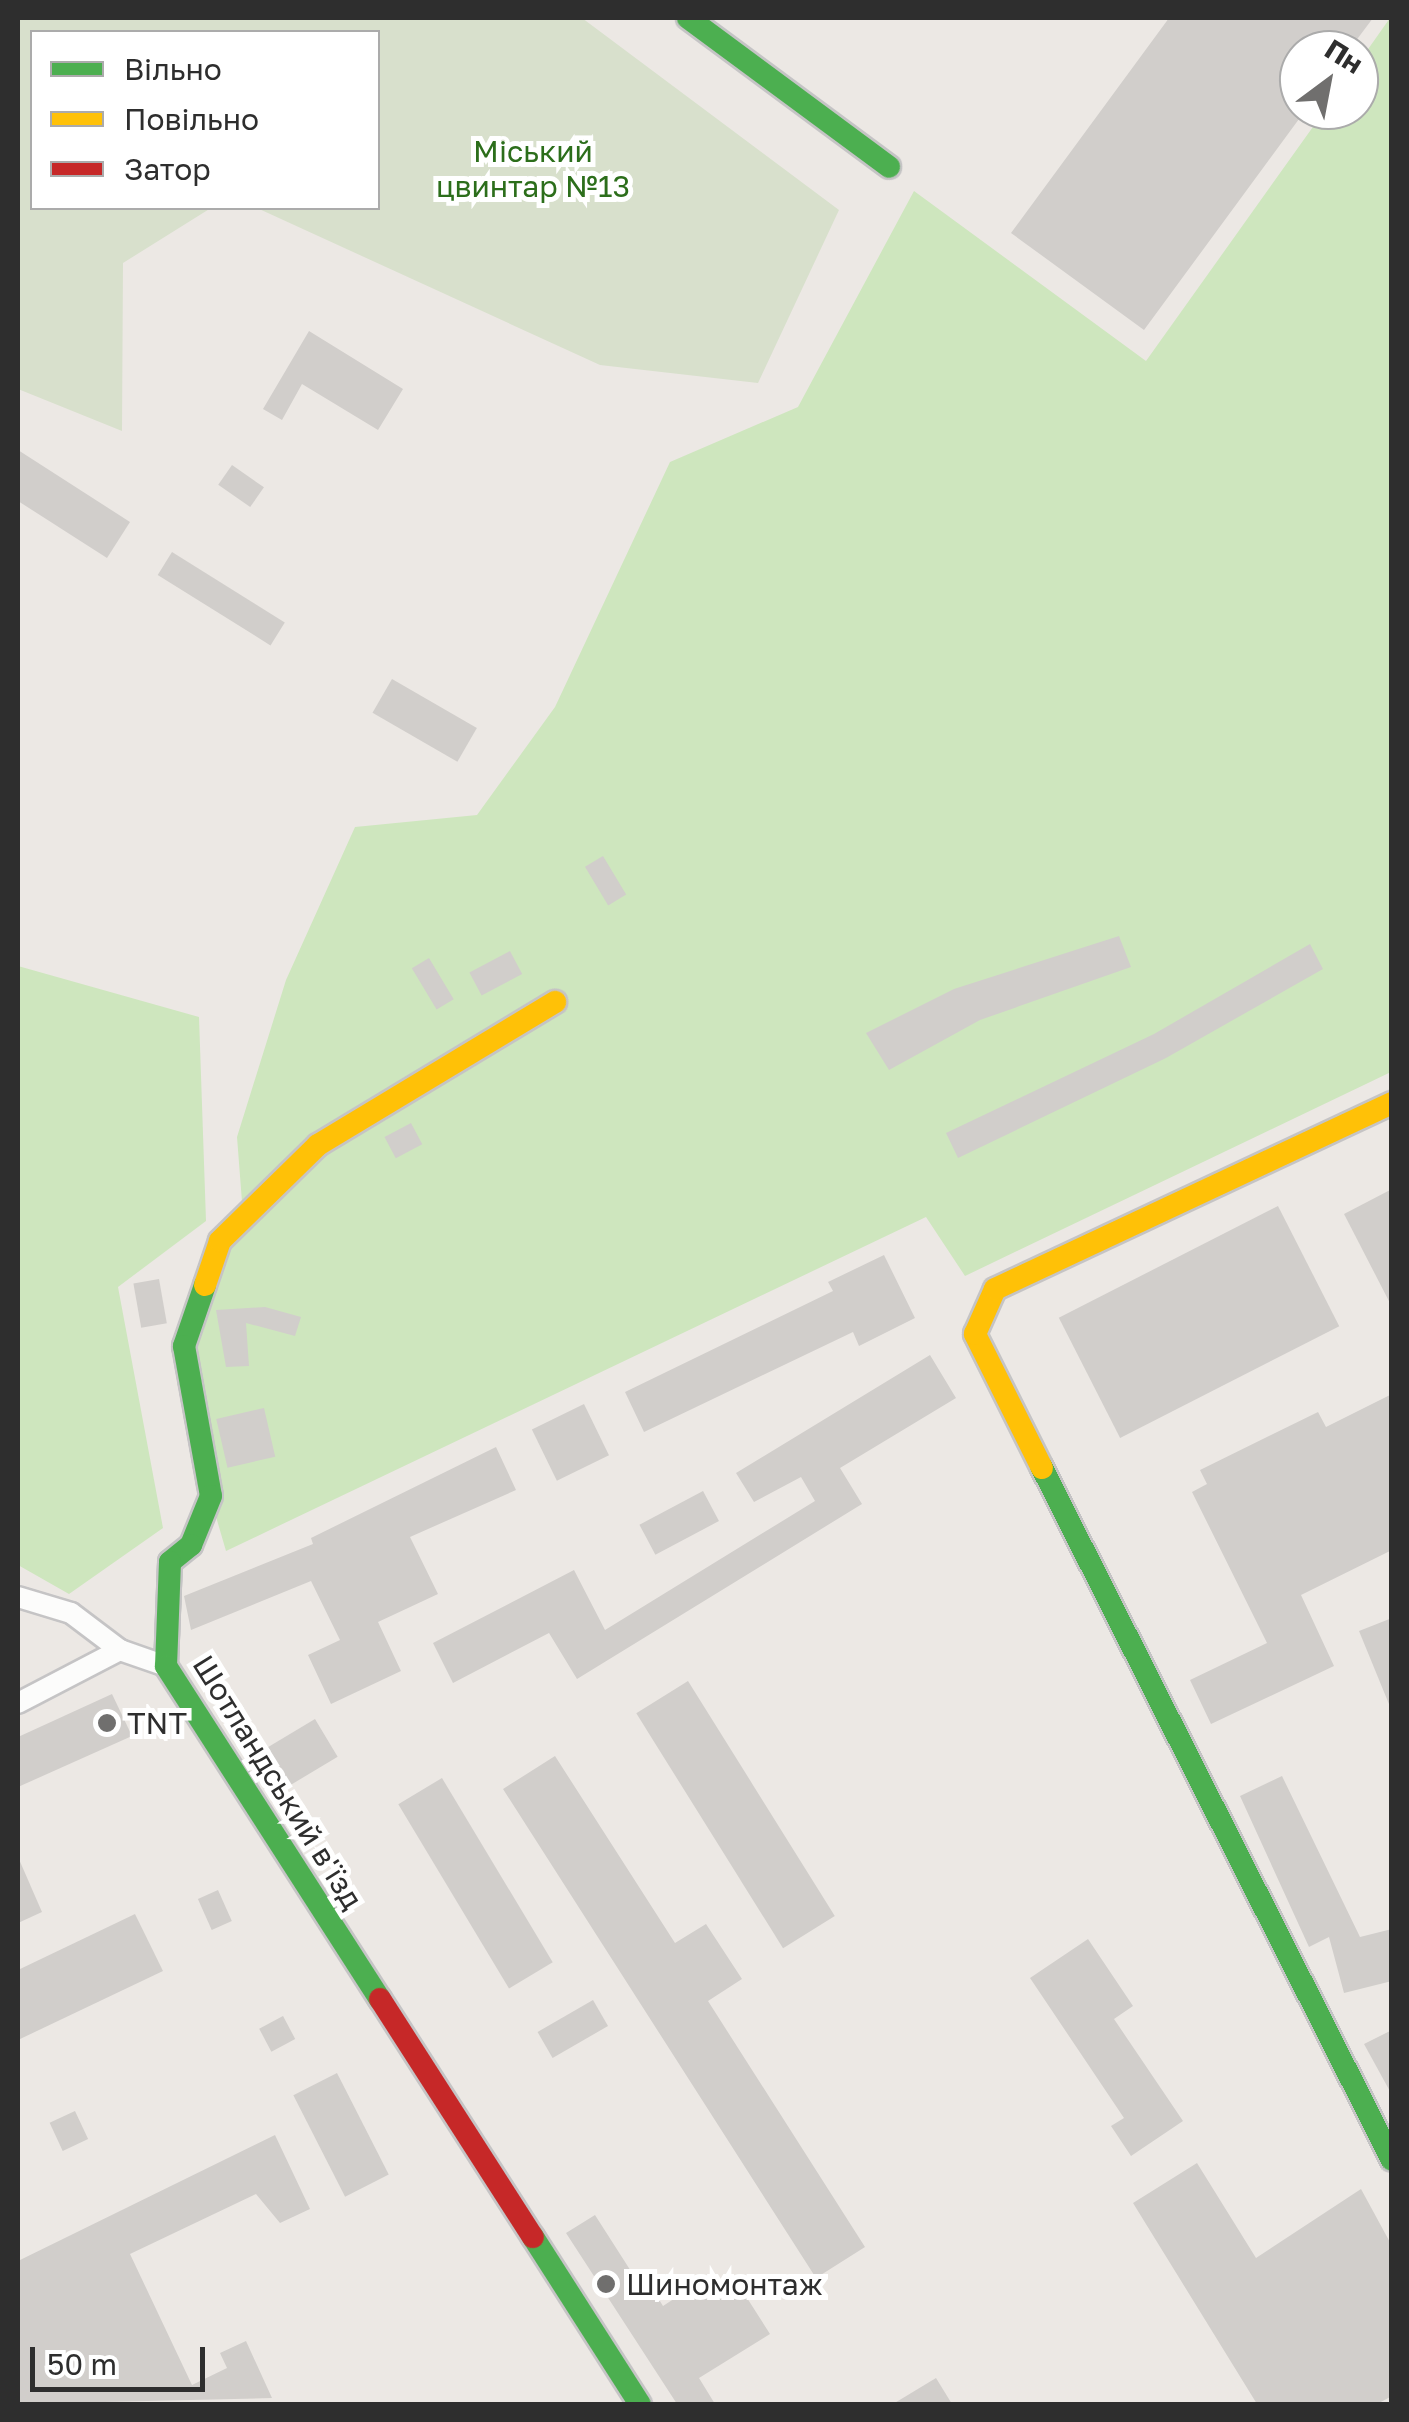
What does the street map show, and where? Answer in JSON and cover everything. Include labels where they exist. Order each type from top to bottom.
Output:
[{"type":"street","points":[[688,18],[889,168]]},
{"type":"street","name":"Шотландський в'їзд","points":[[555,1002],[318,1145],[220,1241],[184,1346],[210,1496],[205,1523],[170,1562],[162,1588],[166,1666],[640,2404]]},
{"type":"street","points":[[1392,1104],[994,1289],[975,1334],[1392,2160]]},
{"type":"street","points":[[18,1597],[71,1614],[120,1650],[166,1666]]},
{"type":"street","points":[[18,1703],[120,1650]]},
{"type":"green space","name":"Міський цвинтар №13","points":[[18,18],[582,18],[839,210],[758,383],[600,365],[261,210],[380,210],[380,30],[30,30],[30,210],[208,210],[123,263],[122,431],[18,389]]},
{"type":"green space","points":[[1390,18],[1391,1072],[965,1276],[926,1217],[226,1551],[177,1383],[242,1202],[237,1137],[286,980],[355,827],[477,815],[555,707],[670,462],[798,407],[914,191],[1146,361],[1311,130],[1379,130],[1379,34]]},
{"type":"green space","points":[[18,966],[199,1017],[206,1221],[118,1287],[163,1528],[69,1594],[18,1565]]},
{"type":"building","points":[[1169,18],[1373,18],[1364,30],[1279,30],[1279,130],[1291,130],[1144,330],[1011,233]]},
{"type":"building","points":[[309,331],[403,389],[378,430],[302,384],[282,420],[263,409]]},
{"type":"building","points":[[18,450],[130,522],[107,558],[18,501]]},
{"type":"building","points":[[232,465],[264,487],[250,507],[218,485]]},
{"type":"building","points":[[172,552],[285,622],[270,645],[158,575]]},
{"type":"building","points":[[392,679],[477,728],[457,762],[372,713]]},
{"type":"building","points":[[603,856],[626,895],[608,905],[585,867]]},
{"type":"building","points":[[1119,936],[1131,967],[980,1020],[889,1070],[866,1033],[954,989]]},
{"type":"building","points":[[1310,944],[1323,969],[1166,1058],[958,1158],[946,1133],[1154,1034]]},
{"type":"building","points":[[510,951],[522,974],[482,996],[469,973]]},
{"type":"building","points":[[429,958],[454,999],[437,1009],[412,968]]},
{"type":"building","points":[[411,1123],[422,1144],[396,1158],[385,1137]]},
{"type":"building","points":[[1392,1189],[1392,1307],[1344,1214]]},
{"type":"building","points":[[1278,1206],[1339,1326],[1120,1438],[1059,1318]]},
{"type":"building","points":[[884,1255],[915,1318],[859,1346],[853,1332],[644,1432],[625,1392],[833,1291],[828,1282]]},
{"type":"building","points":[[159,1279],[167,1323],[141,1328],[133,1284]]},
{"type":"building","points":[[265,1307],[301,1317],[295,1336],[246,1323],[249,1366],[226,1367],[216,1310]]},
{"type":"building","points":[[930,1355],[956,1398],[840,1468],[862,1504],[577,1679],[549,1633],[453,1683],[433,1643],[574,1570],[605,1630],[815,1501],[801,1477],[754,1502],[736,1473]]},
{"type":"building","points":[[1392,1394],[1392,1550],[1301,1595],[1334,1666],[1211,1724],[1190,1680],[1267,1643],[1192,1492],[1207,1484],[1200,1470],[1318,1412],[1326,1427]]},
{"type":"building","points":[[584,1404],[609,1455],[557,1481],[532,1429]]},
{"type":"building","points":[[264,1408],[275,1457],[228,1468],[216,1419]]},
{"type":"building","points":[[496,1447],[516,1490],[410,1537],[438,1594],[378,1622],[401,1671],[331,1704],[308,1655],[340,1640],[311,1581],[191,1630],[184,1596],[313,1544],[311,1538]]},
{"type":"building","points":[[703,1491],[719,1521],[655,1555],[639,1525]]},
{"type":"building","points":[[1392,1618],[1392,1709],[1391,1709],[1359,1631]]},
{"type":"building","points":[[688,1681],[835,1916],[783,1948],[636,1713]]},
{"type":"building","points":[[112,1694],[132,1736],[18,1787],[18,1737]]},
{"type":"building","points":[[315,1719],[338,1757],[291,1785],[268,1747]]},
{"type":"building","points":[[555,1756],[675,1943],[706,1924],[742,1979],[708,2001],[865,2247],[816,2278],[503,1789]]},
{"type":"building","points":[[1282,1776],[1360,1937],[1392,1929],[1392,1981],[1344,1993],[1329,1937],[1309,1947],[1240,1796]]},
{"type":"building","points":[[442,1778],[553,1962],[509,1989],[398,1804]]},
{"type":"building","points":[[18,1857],[42,1912],[18,1923]]},
{"type":"building","points":[[218,1890],[232,1921],[212,1930],[198,1899]]},
{"type":"building","points":[[135,1914],[163,1971],[18,2040],[18,1970]]},
{"type":"building","points":[[1088,1939],[1133,2006],[1114,2019],[1183,2121],[1131,2156],[1111,2126],[1124,2118],[1030,1978]]},
{"type":"building","points":[[593,2000],[608,2026],[553,2058],[538,2032]]},
{"type":"building","points":[[283,2016],[295,2039],[271,2052],[259,2029]]},
{"type":"building","points":[[1392,2030],[1392,2095],[1364,2044]]},
{"type":"building","points":[[337,2073],[389,2175],[345,2197],[293,2095]]},
{"type":"building","points":[[75,2111],[88,2139],[63,2151],[50,2123]]},
{"type":"building","points":[[275,2135],[310,2209],[280,2223],[256,2194],[130,2254],[192,2385],[227,2368],[220,2353],[246,2341],[272,2398],[18,2404],[18,2261]]},
{"type":"building","points":[[1197,2163],[1256,2258],[1361,2189],[1392,2246],[1392,2396],[1377,2404],[1257,2404],[1133,2203]]},
{"type":"building","points":[[595,2215],[643,2290],[650,2285],[663,2306],[689,2289],[696,2300],[733,2276],[770,2334],[699,2378],[715,2404],[677,2404],[566,2233]]},
{"type":"building","points":[[936,2378],[952,2404],[893,2404]]},
{"type":"traffic: fast","points":[[688,18],[889,167]]},
{"type":"traffic: fast","points":[[205,1285],[184,1346],[211,1496],[191,1545],[170,1562],[166,1666],[380,1999]]},
{"type":"traffic: fast","points":[[1042,1468],[1392,2160]]},
{"type":"traffic: fast","points":[[533,2237],[640,2404]]},
{"type":"traffic: slow","points":[[205,1285],[220,1241],[318,1145],[555,1002]]},
{"type":"traffic: slow","points":[[1042,1468],[975,1334],[995,1289],[1392,1103]]},
{"type":"traffic: jam","points":[[380,1999],[533,2237]]},
{"type":"place","name":"TNT","points":[[107,1723]]},
{"type":"place","name":"Шиномонтаж","points":[[606,2284]]}]
